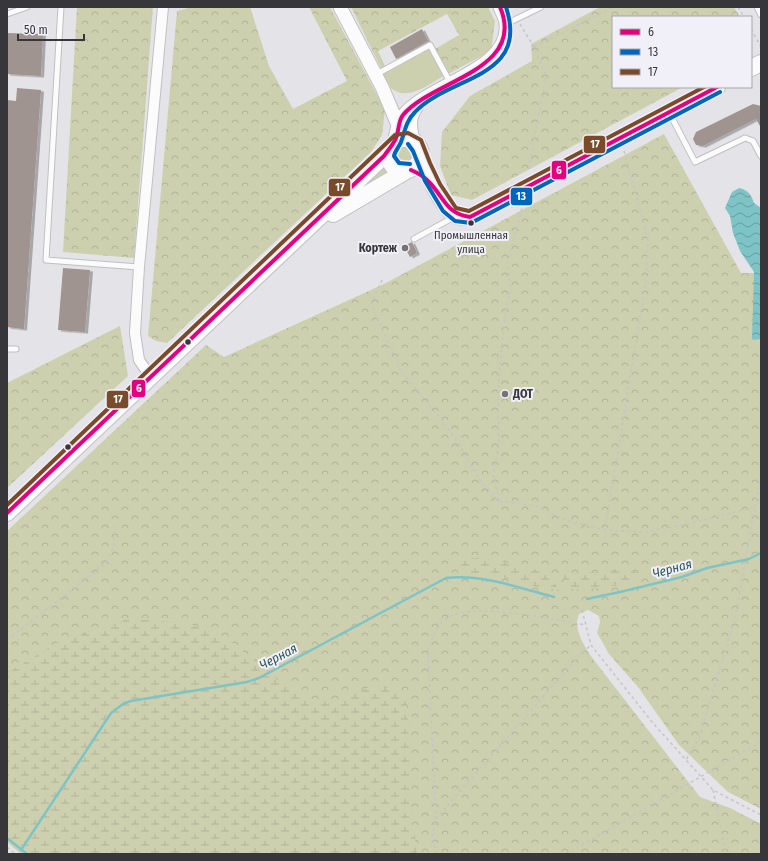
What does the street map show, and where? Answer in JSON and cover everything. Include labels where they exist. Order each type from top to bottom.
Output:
[{"type":"main road","points":[[752,68],[761,63]]},
{"type":"main road","points":[[7,513],[150,376],[309,228],[384,156],[392,145],[401,138],[414,140],[420,148],[421,157],[435,187],[452,212],[457,215],[470,216],[525,189],[715,88]]},
{"type":"main road","points":[[392,145],[388,157],[390,163],[395,168],[409,170],[424,176],[435,187]]},
{"type":"main road","points":[[309,228],[416,166],[421,157]]},
{"type":"street","points":[[150,376],[139,360],[136,352],[135,333],[139,267],[163,7]]},
{"type":"street","points":[[340,7],[376,75],[396,117],[398,125]]},
{"type":"street","points":[[392,145],[398,125],[403,115],[421,100],[450,82],[482,66],[496,54],[504,42],[506,24],[500,7]]},
{"type":"street","points":[[414,140],[410,124],[411,116],[421,100]]},
{"type":"lane","points":[[7,14],[27,7]]},
{"type":"lane","points":[[61,7],[46,260],[139,267]]},
{"type":"lane","points":[[506,24],[530,10],[541,7]]},
{"type":"lane","points":[[757,7],[761,15]]},
{"type":"lane","points":[[376,75],[430,45],[450,82]]},
{"type":"lane","points":[[669,113],[695,162],[745,138],[754,141],[761,156]]},
{"type":"lane","points":[[414,239],[457,215]]},
{"type":"lane","points":[[7,348],[16,349]]},
{"type":"path","points":[[449,13],[451,7]]},
{"type":"path","points":[[534,47],[613,7]]},
{"type":"path","points":[[738,7],[743,16]]},
{"type":"path","points":[[499,501],[493,473],[499,444],[498,391],[502,343],[510,289],[507,264],[525,189],[546,76],[534,47],[519,22]]},
{"type":"path","points":[[752,32],[761,47]]},
{"type":"path","points":[[605,530],[646,280],[648,239],[624,151]]},
{"type":"path","points":[[382,280],[371,304],[401,372],[437,414],[457,441],[479,480],[499,501],[536,506],[568,521],[605,530],[645,532],[679,526],[755,508]]},
{"type":"path","points":[[686,760],[699,738],[735,619],[761,475]]},
{"type":"path","points":[[7,640],[106,562],[114,546],[114,523]]},
{"type":"path","points":[[582,610],[591,645],[652,722],[699,776],[713,790],[761,815]]},
{"type":"path","points":[[437,854],[432,838],[436,819],[428,650],[436,630],[450,616],[472,612],[496,611],[586,625]]},
{"type":"path","points":[[436,819],[578,657],[591,645]]},
{"type":"path","points":[[566,854],[699,776],[761,742]]},
{"type":"path","points":[[713,790],[726,854]]},
{"type":"path","points":[[7,847],[15,854]]},
{"type":"green space","points":[[77,7],[153,7],[134,258],[63,252]]},
{"type":"green space","points":[[192,7],[250,7],[269,66],[293,109],[347,81],[309,7],[330,7],[385,110],[382,135],[371,152],[167,343],[156,341],[148,336],[177,11]]},
{"type":"green space","points":[[351,7],[488,7],[495,21],[491,51],[448,74],[435,49],[459,35],[447,14],[378,51],[386,68],[382,70]]},
{"type":"green space","points":[[600,7],[734,7],[739,16],[612,16],[612,88],[681,88],[472,200],[451,195],[440,166],[442,132],[470,96],[532,61],[531,44]]},
{"type":"green space","points":[[430,47],[445,75],[425,87],[410,93],[396,91],[390,87],[382,72]]},
{"type":"green space","points":[[664,134],[741,273],[761,273],[761,809],[728,792],[679,745],[638,687],[609,654],[597,633],[600,622],[599,616],[588,610],[579,614],[577,625],[584,646],[590,655],[700,797],[730,808],[761,824],[761,854],[21,854],[7,842],[7,531],[206,345],[224,357],[384,284]]},
{"type":"green space","points":[[407,145],[415,155],[406,164],[397,160],[396,150]]},
{"type":"green space","points":[[385,166],[391,175],[358,190]]},
{"type":"green space","points":[[120,326],[128,376],[7,488],[7,383]]},
{"type":"green space","points":[[487,558],[538,570],[548,574],[559,590],[540,588],[500,577],[457,570],[455,566],[458,559]]},
{"type":"green space","points":[[630,569],[644,576],[619,585],[588,589],[572,589],[560,573],[575,574]]},
{"type":"green space","points":[[128,619],[188,623],[231,642],[289,689],[308,700],[334,701],[373,686],[391,688],[401,694],[407,704],[411,806],[417,854],[27,854],[7,838],[7,673],[57,643]]},
{"type":"water","points":[[739,188],[749,193],[754,203],[761,208],[761,339],[753,340],[754,272],[740,251],[733,233],[730,216],[725,208],[732,192]]},
{"type":"building","points":[[422,29],[428,41],[396,59],[390,47]]},
{"type":"building","points":[[7,33],[43,34],[41,76],[7,74]]},
{"type":"building","points":[[17,88],[41,90],[24,329],[7,327],[7,100],[16,101]]},
{"type":"building","points":[[753,104],[761,106],[761,128],[756,119],[703,146],[696,145],[693,139],[696,132]]},
{"type":"building","points":[[412,242],[417,253],[410,257],[404,246]]},
{"type":"building","points":[[63,268],[90,270],[85,332],[58,330]]},
{"type":"waterway","name":"Черная","points":[[587,599],[682,577],[707,568],[749,559],[761,553]]},
{"type":"waterway","name":"Черная","points":[[21,850],[111,713],[123,704],[131,701],[247,682],[259,678],[446,578],[460,577],[487,580],[554,597]]},
{"type":"waterway","points":[[7,838],[27,854]]},
{"type":"transit line","name":"6","points":[[7,513],[384,156],[396,138],[400,120],[403,115],[417,103],[434,92],[472,72],[489,60],[500,46],[505,28],[500,7]]},
{"type":"transit line","name":"13","points":[[410,164],[399,163],[394,156],[410,119],[415,112],[430,100],[483,73],[497,62],[507,49],[510,31],[506,7]]},
{"type":"transit line","name":"17","points":[[7,505],[395,135],[408,133],[421,140],[440,184],[456,208],[469,211],[702,88]]},
{"type":"transit line","name":"6","points":[[411,170],[427,180],[450,209],[470,217],[715,88]]},
{"type":"transit line","name":"13","points":[[408,144],[413,151],[425,181],[443,211],[455,221],[471,223],[720,92]]},
{"type":"place","name":"Промышленная улица","points":[[471,223]]},
{"type":"place","name":"Кортеж","points":[[405,248]]},
{"type":"place","name":"ДОТ","points":[[505,394]]}]
